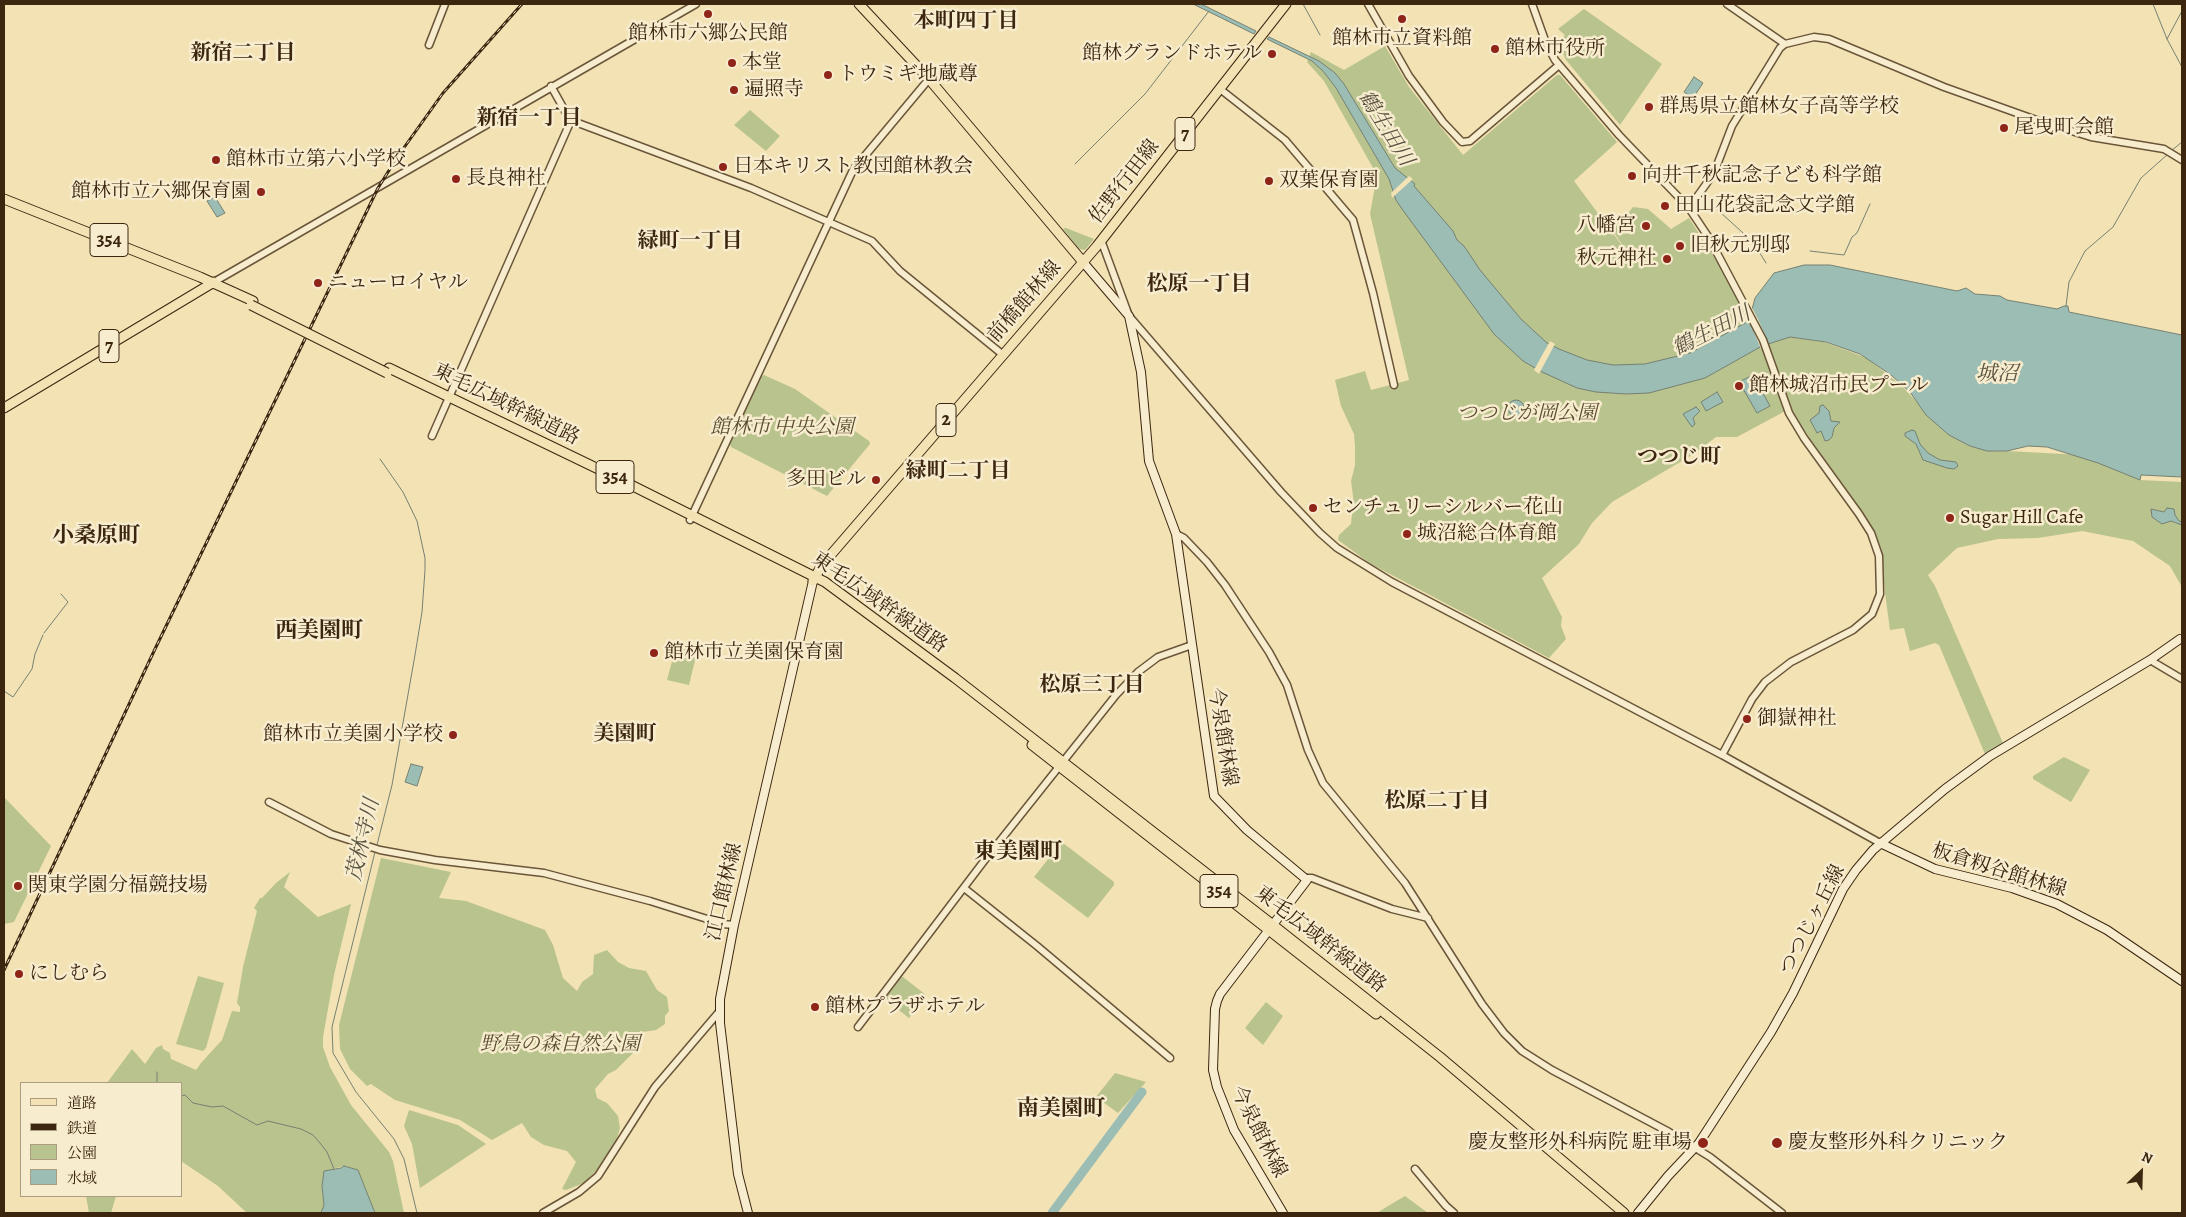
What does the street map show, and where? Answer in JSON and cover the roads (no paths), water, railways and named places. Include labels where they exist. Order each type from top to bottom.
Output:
[{"type":"main road","name":"前橋館林線","points":[[814,578],[822,566],[1082,262],[929,79],[859,4]]},
{"type":"main road","name":"佐野行田線","points":[[1082,262],[1286,4]]},
{"type":"main road","name":"東毛広域幹線道路","points":[[4,199],[211,284],[252,303],[814,578],[948,673],[1061,764],[1440,1057],[1624,1213]]},
{"type":"main road","name":"東毛広域幹線道路","points":[[4,204],[211,284]]},
{"type":"main road","name":"今泉館林線","points":[[1082,262],[1129,316],[1141,372],[1150,461],[1176,534],[1214,796],[1247,830],[1306,878],[1306,883],[1216,1001],[1213,1070],[1217,1087],[1234,1130],[1283,1213]]},
{"type":"main road","name":"7","points":[[4,408],[211,284]]},
{"type":"main road","name":"江口館林線","points":[[748,1213],[738,1174],[719,1012],[721,990],[734,925],[814,578]]},
{"type":"main road","name":"つつじヶ丘線","points":[[1638,1213],[1668,1176],[1695,1148],[1783,1012],[1843,888],[1880,843],[1959,778],[2002,748],[2150,660],[2180,639]]},
{"type":"main road","name":"板倉籾谷館林線","points":[[1880,843],[1934,869],[2012,888],[2065,908],[2107,930],[2182,981]]},
{"type":"main road","name":"東毛広域幹線道路","points":[[1271,927],[1436,1062],[1615,1213]]},
{"type":"street","points":[[429,45],[444,4]]},
{"type":"street","points":[[211,284],[696,4]]},
{"type":"street","points":[[1368,4],[1409,76],[1443,122],[1462,142],[1470,141],[1559,65]]},
{"type":"street","points":[[1532,4],[1546,43],[1559,65],[1619,135],[1688,208],[1709,238],[1747,307],[1769,355],[1779,389],[1794,422],[1871,534],[1879,556],[1881,589],[1876,607],[1863,624],[1848,634],[1782,667],[1765,682],[1752,699],[1722,755]]},
{"type":"street","points":[[1726,4],[1784,44]]},
{"type":"street","points":[[1688,208],[1714,173],[1732,126],[1780,48],[1784,44],[1814,37],[1825,38],[1944,87],[2042,122],[2092,137],[2168,150],[2182,160]]},
{"type":"street","points":[[691,518],[853,170],[929,79]]},
{"type":"street","points":[[551,86],[570,120],[751,188],[872,241],[900,271],[1002,354]]},
{"type":"street","points":[[1220,89],[1285,140],[1353,220],[1371,285],[1394,385]]},
{"type":"street","points":[[432,436],[570,120]]},
{"type":"street","points":[[1101,240],[1129,316],[1281,492],[1337,548],[1392,582],[1722,755],[1880,843]]},
{"type":"street","points":[[1176,534],[1184,538],[1208,562],[1269,652],[1287,685],[1308,750],[1323,783],[1405,883],[1482,1004],[1512,1042],[1552,1070],[1695,1148],[1726,1168],[1782,1213]]},
{"type":"street","points":[[858,1027],[964,888],[1116,695],[1138,672],[1158,657],[1192,645]]},
{"type":"street","points":[[2150,660],[2182,679]]},
{"type":"street","points":[[269,802],[299,820],[371,848],[435,860],[544,873],[666,906],[674,906],[734,925]]},
{"type":"street","points":[[1306,878],[1312,878],[1392,909],[1428,918]]},
{"type":"street","points":[[964,888],[1037,946],[1170,1058]]},
{"type":"street","points":[[543,1213],[579,1192],[598,1176],[657,1084],[719,1012]]},
{"type":"street","points":[[1415,1169],[1454,1213]]},
{"type":"water","points":[[1193,4],[1201,4],[1256,31],[1254,34]]},
{"type":"water","name":"城沼","points":[[1269,37],[1319,61],[1335,73],[1344,84],[1395,168],[1415,184],[1414,186],[1453,231],[1457,240],[1464,246],[1480,270],[1521,319],[1547,343],[1559,349],[1587,360],[1613,365],[1645,364],[1690,353],[1749,321],[1755,298],[1774,273],[1804,265],[1830,265],[1957,291],[1966,288],[1975,294],[2000,296],[2007,300],[2057,309],[2068,306],[2069,312],[2182,335],[2182,477],[2141,475],[2140,480],[2098,463],[2047,447],[2028,446],[2007,451],[1987,451],[1970,446],[1949,435],[1926,415],[1910,392],[1891,375],[1860,354],[1826,342],[1790,337],[1762,346],[1705,378],[1649,393],[1596,392],[1577,388],[1542,372],[1523,361],[1494,334],[1402,209],[1396,200],[1389,179],[1336,88],[1323,71],[1312,61],[1267,39]]},
{"type":"water","points":[[1694,77],[1703,83],[1693,98],[1684,92]]},
{"type":"water","points":[[215,197],[225,213],[217,217],[207,201]]},
{"type":"water","points":[[1753,375],[1770,406],[1757,413],[1739,382]]},
{"type":"water","points":[[1717,392],[1723,402],[1706,411],[1701,402]]},
{"type":"water","points":[[1516,400],[1524,408],[1516,416],[1508,408]]},
{"type":"water","points":[[1823,405],[1829,411],[1831,421],[1840,422],[1834,428],[1832,437],[1825,441],[1821,431],[1817,433],[1810,420],[1819,413],[1820,406]]},
{"type":"water","points":[[1696,407],[1700,411],[1693,418],[1695,424],[1692,427],[1683,414]]},
{"type":"water","points":[[1912,430],[1915,431],[1920,444],[1928,453],[1940,460],[1956,462],[1958,466],[1954,469],[1947,468],[1923,460],[1916,444],[1905,436],[1905,433]]},
{"type":"water","points":[[2167,508],[2174,509],[2175,515],[2182,522],[2182,525],[2171,521],[2162,524],[2152,517],[2151,509],[2164,512]]},
{"type":"water","points":[[411,764],[423,767],[417,786],[405,782]]},
{"type":"water","points":[[344,1166],[358,1170],[375,1213],[321,1213],[324,1205],[322,1186],[324,1171]]},
{"type":"waterway","points":[[1303,4],[1320,35]]},
{"type":"waterway","points":[[2153,4],[2167,39],[2182,67]]},
{"type":"waterway","points":[[1075,164],[1145,94],[1209,11]]},
{"type":"waterway","points":[[2167,39],[2182,11]]},
{"type":"waterway","points":[[2171,151],[2182,142]]},
{"type":"waterway","points":[[2066,306],[2069,282],[2085,251],[2113,227],[2141,178],[2168,154]]},
{"type":"waterway","points":[[1710,203],[1753,242],[1766,263]]},
{"type":"waterway","points":[[1810,251],[1844,255],[1852,237],[1857,233],[1870,204]]},
{"type":"waterway","name":"茂林寺川","points":[[377,845],[392,785],[415,655],[422,612],[425,570],[425,558],[417,521],[403,492],[380,459]]},
{"type":"waterway","points":[[44,633],[68,602],[61,594]]},
{"type":"waterway","points":[[4,691],[13,697],[32,669],[35,654],[43,635]]},
{"type":"waterway","name":"茂林寺川","points":[[375,852],[332,1027],[333,1053],[356,1092],[394,1139],[404,1159],[417,1213]]},
{"type":"waterway","points":[[157,1072],[157,1082]]},
{"type":"waterway","points":[[1052,1213],[1142,1092]]},
{"type":"waterway","points":[[182,1096],[185,1095],[193,1103],[212,1107],[223,1106],[257,1125],[268,1121],[301,1129],[313,1135],[320,1143],[327,1152],[334,1169]]},
{"type":"railway","points":[[4,970],[155,649],[378,188],[398,156],[443,93],[522,4]]},
{"type":"place","name":"館林市六郷公民館","points":[[708,14]]},
{"type":"place","name":"館林市立資料館","points":[[1402,19]]},
{"type":"place","name":"館林市役所","points":[[1495,49]]},
{"type":"place","name":"館林グランドホテル","points":[[1272,54]]},
{"type":"place","name":"本堂","points":[[732,63]]},
{"type":"place","name":"トウミギ地蔵尊","points":[[828,75]]},
{"type":"place","name":"遍照寺","points":[[734,90]]},
{"type":"place","name":"群馬県立館林女子高等学校","points":[[1649,107]]},
{"type":"place","name":"尾曳町会館","points":[[2004,128]]},
{"type":"place","name":"館林市立第六小学校","points":[[216,160]]},
{"type":"place","name":"日本キリスト教団館林教会","points":[[723,167]]},
{"type":"place","name":"向井千秋記念子ども科学館","points":[[1632,176]]},
{"type":"place","name":"長良神社","points":[[456,179]]},
{"type":"place","name":"双葉保育園","points":[[1269,181]]},
{"type":"place","name":"館林市立六郷保育園","points":[[261,192]]},
{"type":"place","name":"田山花袋記念文学館","points":[[1665,206]]},
{"type":"place","name":"八幡宮","points":[[1646,226]]},
{"type":"place","name":"旧秋元別邸","points":[[1680,246]]},
{"type":"place","name":"秋元神社","points":[[1667,259]]},
{"type":"place","name":"ニューロイヤル","points":[[318,283]]},
{"type":"place","name":"館林城沼市民プール","points":[[1739,386]]},
{"type":"place","name":"多田ビル","points":[[876,480]]},
{"type":"place","name":"センチュリーシルバー花山","points":[[1313,508]]},
{"type":"place","name":"Sugar Hill Cafe","points":[[1950,518]]},
{"type":"place","name":"城沼総合体育館","points":[[1407,534]]},
{"type":"place","name":"館林市立美園保育園","points":[[654,653]]},
{"type":"place","name":"御嶽神社","points":[[1747,719]]},
{"type":"place","name":"館林市立美園小学校","points":[[453,735]]},
{"type":"place","name":"関東学園分福競技場","points":[[18,886]]},
{"type":"place","name":"にしむら","points":[[19,974]]},
{"type":"place","name":"館林プラザホテル","points":[[815,1007]]},
{"type":"place","name":"慶友整形外科病院 駐車場","points":[[1703,1143]]},
{"type":"place","name":"慶友整形外科クリニック","points":[[1777,1143]]},
{"type":"district","name":"本町四丁目","points":[[966,22]]},
{"type":"district","name":"新宿二丁目","points":[[243,54]]},
{"type":"district","name":"新宿一丁目","points":[[529,119]]},
{"type":"district","name":"緑町一丁目","points":[[690,242]]},
{"type":"district","name":"松原一丁目","points":[[1199,285]]},
{"type":"district","name":"つつじ町","points":[[1679,458]]},
{"type":"district","name":"緑町二丁目","points":[[958,472]]},
{"type":"district","name":"小桑原町","points":[[96,537]]},
{"type":"district","name":"西美園町","points":[[319,632]]},
{"type":"district","name":"松原三丁目","points":[[1092,686]]},
{"type":"district","name":"美園町","points":[[625,735]]},
{"type":"district","name":"松原二丁目","points":[[1437,802]]},
{"type":"district","name":"東美園町","points":[[1018,853]]},
{"type":"district","name":"南美園町","points":[[1061,1110]]},
{"type":"water label","name":"鶴生田川","points":[[1385,129]]},
{"type":"water label","name":"鶴生田川","points":[[1712,332]]},
{"type":"park label","name":"つつじが岡公園","points":[[1527,414]]},
{"type":"park label","name":"館林市 中央公園","points":[[782,428]]},
{"type":"park label","name":"野鳥の森自然公園","points":[[560,1045]]}]
